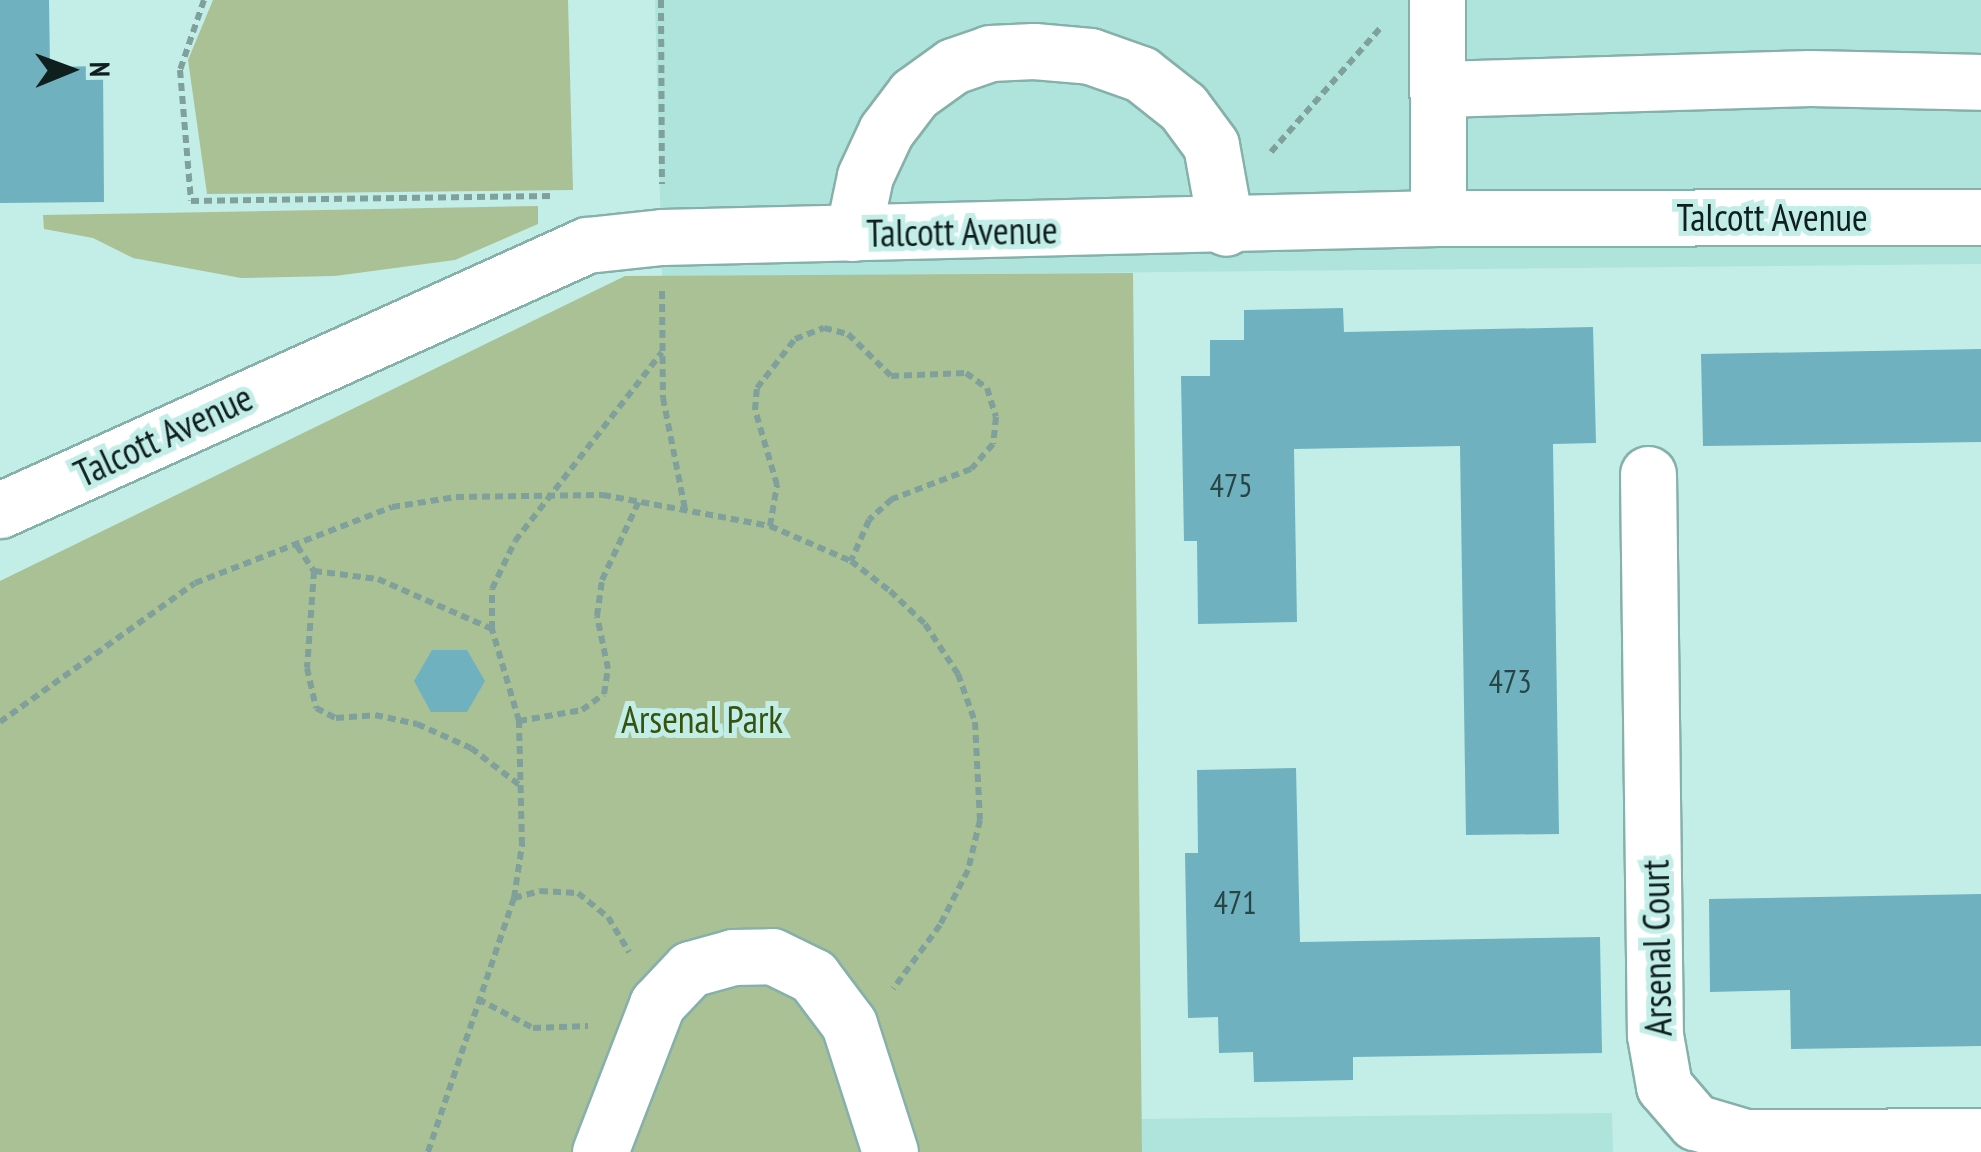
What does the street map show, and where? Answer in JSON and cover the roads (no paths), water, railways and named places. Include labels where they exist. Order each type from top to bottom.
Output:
[{"type":"street","points":[[1438,0],[1438,218]]},
{"type":"street","points":[[853,232],[865,176],[886,131],[914,94],[952,66],[990,53],[1034,51],[1090,56],[1141,74],[1183,106],[1211,146],[1226,228]]},
{"type":"street","points":[[1441,89],[1810,78],[1981,82]]},
{"type":"street","name":"Talcott Avenue","points":[[0,510],[587,245],[853,232],[1226,228],[1438,218],[1981,217]]},
{"type":"street","name":"Arsenal Court","points":[[1648,474],[1655,1034],[1664,1086],[1695,1122],[1744,1137],[1981,1136]]},
{"type":"street","points":[[600,1152],[657,1004],[690,969],[733,957],[772,956],[813,976],[849,1024],[890,1152]]},
{"type":"park label","name":"Arsenal Park","points":[[702,719]]}]
